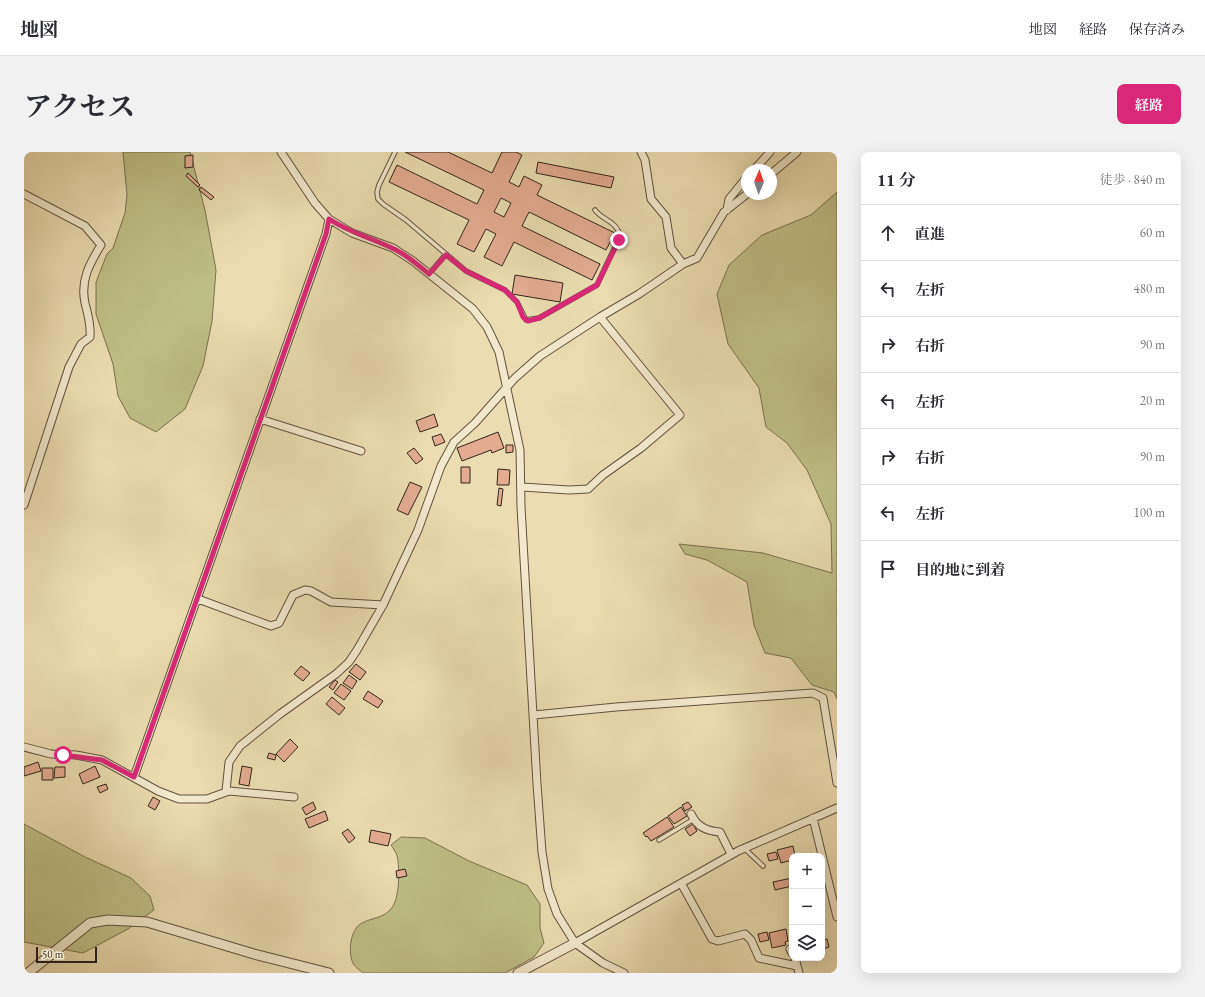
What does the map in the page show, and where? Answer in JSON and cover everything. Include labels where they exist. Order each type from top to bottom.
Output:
[{"type":"street","points":[[281,152],[315,203],[329,219],[352,233],[399,251],[429,274],[473,309],[487,327],[499,352],[518,438],[522,487],[521,507],[541,844],[548,889],[557,914],[576,943],[603,963],[624,973]]},
{"type":"street","points":[[641,152],[646,160],[651,199],[666,217],[671,248],[683,264]]},
{"type":"street","points":[[759,164],[770,152]]},
{"type":"street","points":[[777,169],[797,152]]},
{"type":"street","points":[[727,210],[729,199],[741,184]]},
{"type":"street","points":[[24,194],[85,226],[101,245],[88,266],[86,276],[85,301],[90,318],[90,337],[81,344],[69,367],[24,505]]},
{"type":"street","points":[[226,791],[229,762],[240,746],[280,714],[340,671],[357,650],[383,606],[420,524],[441,466],[454,442],[491,408],[507,388],[540,356],[600,317],[639,294],[683,264],[697,258],[718,221],[727,210],[741,199]]},
{"type":"street","points":[[134,777],[326,234],[329,219]]},
{"type":"street","points":[[522,487],[568,490],[588,489],[602,475],[641,448],[680,415],[600,317]]},
{"type":"street","points":[[260,418],[298,432],[361,451]]},
{"type":"street","points":[[198,599],[272,626],[279,623],[289,600],[293,595],[301,591],[311,591],[331,602],[383,606]]},
{"type":"street","points":[[534,715],[616,707],[813,693],[823,698],[837,783]]},
{"type":"street","points":[[24,747],[51,754],[76,755],[102,760],[158,791],[179,799],[207,799],[226,791],[294,797]]},
{"type":"street","points":[[518,973],[576,943],[731,854],[837,808]]},
{"type":"street","points":[[692,817],[709,831],[720,832],[731,854]]},
{"type":"street","points":[[813,818],[837,917]]},
{"type":"street","points":[[681,883],[712,939],[718,941],[745,934],[751,940],[759,958],[798,970]]},
{"type":"street","points":[[28,973],[90,923],[108,920],[125,920],[147,922],[254,954],[329,973]]},
{"type":"lane","points":[[395,152],[379,185],[377,192],[378,199],[406,220],[466,271],[505,290],[517,302],[526,320],[539,318],[597,285],[620,236],[619,229],[594,210]]},
{"type":"lane","points":[[429,274],[446,255]]},
{"type":"lane","points":[[659,840],[692,817]]},
{"type":"lane","points":[[744,848],[763,866]]},
{"type":"green space","points":[[123,152],[190,152],[205,210],[216,270],[212,321],[203,366],[185,409],[156,432],[130,418],[118,396],[113,364],[96,314],[96,282],[107,254],[113,248],[125,213],[127,195]]},
{"type":"green space","points":[[837,192],[837,699],[834,692],[812,685],[791,658],[765,653],[754,625],[747,582],[707,560],[685,554],[679,544],[763,553],[832,573],[831,524],[807,470],[787,443],[766,427],[759,388],[728,344],[717,294],[729,265],[762,235],[811,215]]},
{"type":"green space","points":[[24,824],[85,857],[131,878],[150,896],[154,910],[128,929],[83,953],[24,942]]},
{"type":"green space","points":[[401,837],[425,838],[469,861],[527,885],[540,904],[540,928],[544,943],[534,957],[505,973],[363,973],[356,967],[352,960],[350,948],[352,936],[358,926],[362,923],[387,913],[393,906],[396,899],[399,868],[397,855],[391,845]]},
{"type":"building","points":[[405,152],[448,152],[492,173],[502,152],[516,152],[522,155],[509,182],[519,187],[524,176],[542,185],[537,195],[615,233],[606,250],[529,212],[522,226],[600,264],[592,280],[514,242],[502,266],[484,257],[496,234],[486,229],[474,252],[457,244],[469,220],[389,182],[397,165],[477,204],[484,190]],"holes":[[[501,198],[511,203],[504,217],[494,212]]]},
{"type":"building","points":[[193,155],[193,167],[185,168],[185,156]]},
{"type":"building","points":[[538,162],[614,177],[611,188],[536,173]]},
{"type":"building","points":[[188,173],[200,185],[198,187],[186,176]]},
{"type":"building","points":[[201,187],[214,197],[211,200],[199,190]]},
{"type":"building","points":[[515,275],[563,283],[560,302],[512,294]]},
{"type":"building","points":[[434,414],[438,426],[420,432],[416,421]]},
{"type":"building","points":[[498,432],[504,448],[492,453],[491,450],[462,461],[457,448]]},
{"type":"building","points":[[441,434],[445,442],[435,446],[432,437]]},
{"type":"building","points":[[506,445],[513,445],[513,452],[506,453]]},
{"type":"building","points":[[414,448],[423,459],[416,464],[407,453]]},
{"type":"building","points":[[461,467],[470,467],[470,483],[461,483]]},
{"type":"building","points":[[498,469],[510,470],[509,485],[497,485]]},
{"type":"building","points":[[410,482],[422,487],[408,515],[397,510]]},
{"type":"building","points":[[499,488],[503,489],[501,506],[497,505]]},
{"type":"building","points":[[356,664],[366,672],[360,680],[349,672]]},
{"type":"building","points":[[301,666],[310,673],[303,681],[294,674]]},
{"type":"building","points":[[349,675],[357,681],[352,689],[343,683]]},
{"type":"building","points":[[335,680],[338,682],[333,690],[329,687]]},
{"type":"building","points":[[341,684],[351,691],[344,700],[334,693]]},
{"type":"building","points":[[368,691],[383,701],[378,708],[363,699]]},
{"type":"building","points":[[332,697],[345,708],[339,715],[326,704]]},
{"type":"building","points":[[290,739],[298,747],[284,762],[276,754]]},
{"type":"building","points":[[269,753],[276,755],[275,760],[267,758]]},
{"type":"building","points":[[38,762],[41,771],[24,776],[24,767]]},
{"type":"building","points":[[95,766],[100,777],[83,784],[79,774]]},
{"type":"building","points":[[242,766],[252,768],[249,786],[239,784]]},
{"type":"building","points":[[55,767],[65,767],[65,777],[54,778]]},
{"type":"building","points":[[42,768],[53,768],[53,780],[42,780]]},
{"type":"building","points":[[106,784],[108,789],[100,793],[97,787]]},
{"type":"building","points":[[153,797],[160,801],[155,810],[148,806]]},
{"type":"building","points":[[313,802],[316,809],[306,815],[302,808]]},
{"type":"building","points":[[688,802],[692,807],[685,811],[682,805]]},
{"type":"building","points":[[681,807],[687,816],[674,824],[668,816]]},
{"type":"building","points":[[325,811],[328,820],[309,828],[305,819]]},
{"type":"building","points":[[667,817],[674,827],[651,841],[647,836],[646,837],[643,833]]},
{"type":"building","points":[[693,824],[697,831],[690,836],[685,829]]},
{"type":"building","points":[[348,829],[355,838],[349,843],[342,833]]},
{"type":"building","points":[[371,830],[391,834],[388,846],[369,842]]},
{"type":"building","points":[[793,846],[794,853],[789,853],[789,861],[781,863],[777,850]]},
{"type":"building","points":[[776,852],[778,859],[769,861],[767,854]]},
{"type":"building","points":[[405,869],[407,876],[397,878],[396,871]]},
{"type":"building","points":[[789,879],[789,887],[775,890],[773,882]]},
{"type":"building","points":[[786,929],[788,941],[785,942],[786,945],[772,948],[769,933]]},
{"type":"building","points":[[767,932],[769,940],[760,942],[758,934]]},
{"type":"building","points":[[825,939],[827,939],[829,947],[825,948]]},
{"type":"route","points":[[63,755],[76,755],[102,760],[116,766],[134,777],[326,234],[329,219],[352,233],[393,248],[405,255],[429,274],[446,255],[476,277],[505,290],[517,302],[523,317],[528,321],[539,318],[597,285],[619,240]]}]
